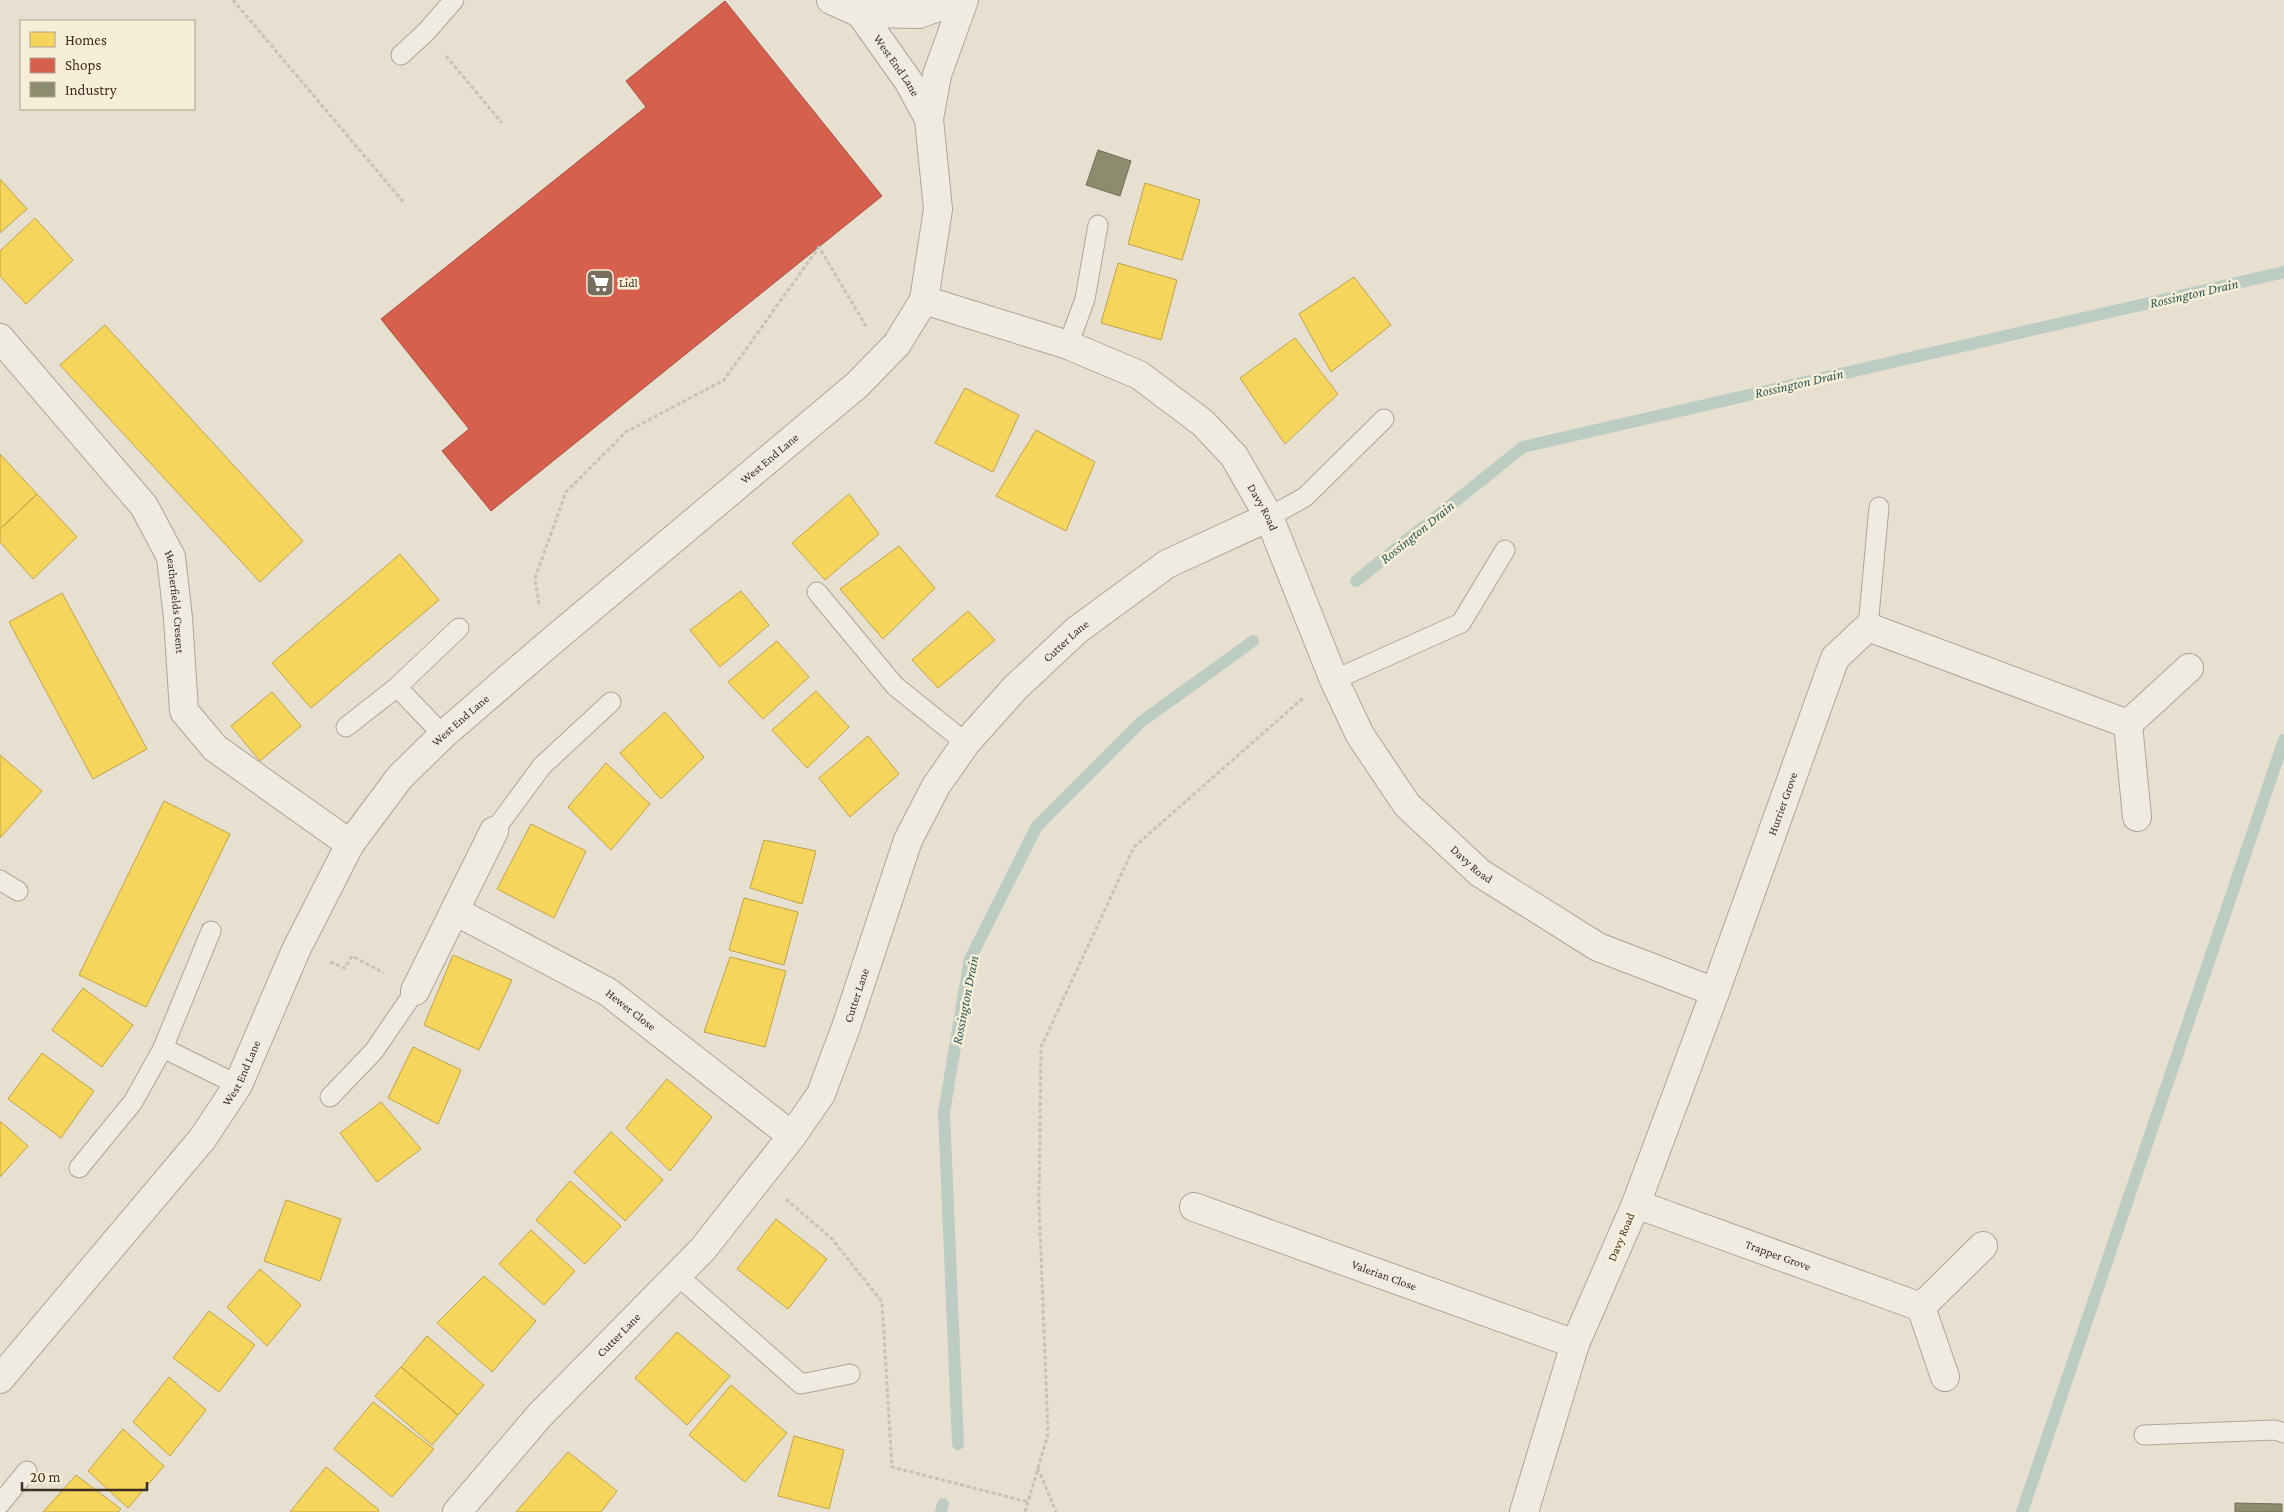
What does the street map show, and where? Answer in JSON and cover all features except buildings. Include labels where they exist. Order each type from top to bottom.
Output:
[{"type":"street","name":"West End Lane","points":[[831,0],[860,13],[919,14],[958,0]]},
{"type":"street","name":"West End Lane","points":[[0,1379],[204,1138],[238,1085],[296,950],[350,844],[400,776],[443,735],[546,646],[857,386],[897,344],[924,300],[938,209],[929,119],[937,75],[964,0]]},
{"type":"street","name":"West End Lane","points":[[860,13],[910,82],[929,119]]},
{"type":"street","name":"Davy Road","points":[[924,300],[1068,345],[1139,375],[1203,424],[1234,456],[1269,517],[1334,680],[1360,735],[1407,805],[1480,873],[1598,947],[1716,992],[1636,1204],[1575,1344],[1524,1512]]},
{"type":"street","name":"Heatherfields Cresent","points":[[0,338],[144,506],[171,557],[178,618],[184,711],[215,748],[350,844]]},
{"type":"street","name":"Cutter Lane","points":[[457,1512],[540,1415],[703,1249],[792,1136],[821,1094],[846,1027],[908,840],[936,786],[966,744],[1015,688],[1077,630],[1167,564],[1269,517]]},
{"type":"street","points":[[1868,627],[2128,724]]},
{"type":"street","name":"Hurrier Grove","points":[[1716,992],[1835,658],[1868,627]]},
{"type":"street","points":[[2128,724],[2189,668]]},
{"type":"street","points":[[2128,724],[2137,817]]},
{"type":"street","points":[[415,991],[494,832]]},
{"type":"street","name":"Hewer Close","points":[[455,910],[608,992],[792,1136]]},
{"type":"street","name":"Trapper Grove","points":[[1636,1204],[1921,1307]]},
{"type":"street","name":"Valerian Close","points":[[1194,1208],[1575,1344]]},
{"type":"street","points":[[1945,1377],[1921,1307],[1983,1246]]},
{"type":"lane","points":[[401,55],[426,32],[454,0]]},
{"type":"lane","points":[[1068,345],[1085,298],[1098,225]]},
{"type":"lane","points":[[1269,517],[1305,497],[1384,418]]},
{"type":"lane","points":[[1868,627],[1879,508]]},
{"type":"lane","points":[[1334,680],[1461,623],[1505,550]]},
{"type":"lane","points":[[817,592],[895,686],[966,744]]},
{"type":"lane","points":[[346,726],[397,687],[459,628]]},
{"type":"lane","points":[[397,687],[443,735]]},
{"type":"lane","points":[[494,832],[542,766],[611,702]]},
{"type":"lane","points":[[0,880],[18,891]]},
{"type":"lane","points":[[79,1168],[132,1102],[162,1048],[212,931]]},
{"type":"lane","points":[[330,1097],[374,1051],[415,991]]},
{"type":"lane","points":[[162,1048],[238,1085]]},
{"type":"lane","points":[[677,1275],[801,1384],[850,1374]]},
{"type":"lane","points":[[2144,1435],[2275,1430],[2284,1433]]},
{"type":"lane","points":[[0,1504],[27,1471]]},
{"type":"path","points":[[233,0],[406,204]]},
{"type":"path","points":[[426,32],[502,123]]},
{"type":"path","points":[[546,646],[535,578],[566,492],[626,432],[724,380],[819,247],[885,357]]},
{"type":"path","points":[[1025,1512],[1048,1434],[1038,1203],[1041,1047],[1134,847],[1309,692],[1334,680]]},
{"type":"path","points":[[296,950],[345,968],[352,956],[415,991]]},
{"type":"path","points":[[760,1177],[832,1239],[882,1302],[892,1467],[1028,1502]]},
{"type":"path","points":[[1038,1468],[1056,1512]]},
{"type":"waterway","name":"Rossington Drain","points":[[1356,581],[1523,447],[2284,272]]},
{"type":"waterway","name":"Rossington Drain","points":[[958,1444],[944,1112],[970,959],[1037,826],[1141,722],[1253,641]]},
{"type":"waterway","points":[[2022,1512],[2284,740]]},
{"type":"waterway","name":"Rossington Drain","points":[[941,1512],[943,1504]]},
{"type":"place","name":"Lidl","points":[[600,283]]}]
